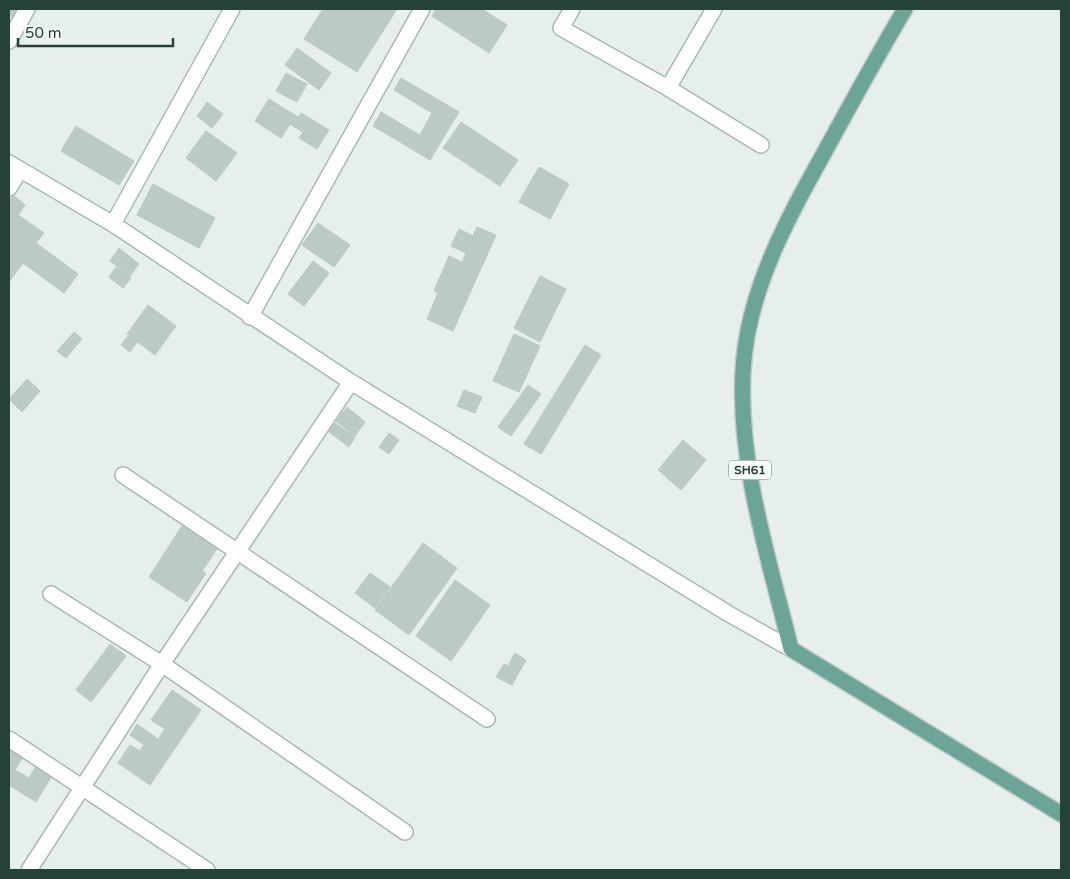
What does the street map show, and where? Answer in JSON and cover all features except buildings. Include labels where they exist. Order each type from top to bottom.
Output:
[{"type":"main road","name":"SH61","points":[[791,649],[760,524],[749,467],[743,383],[745,342],[751,315],[769,263],[797,202],[905,9]]},
{"type":"main road","points":[[791,649],[1061,814]]},
{"type":"street","points":[[9,41],[27,9]]},
{"type":"street","points":[[112,224],[232,9]]},
{"type":"street","points":[[250,317],[422,9]]},
{"type":"street","points":[[572,9],[561,28],[668,88],[761,145]]},
{"type":"street","points":[[668,88],[714,9]]},
{"type":"street","points":[[9,188],[15,167],[112,224],[351,382],[720,609],[791,649]]},
{"type":"street","points":[[29,870],[162,664],[351,382]]},
{"type":"street","points":[[123,475],[486,720]]},
{"type":"street","points":[[51,594],[162,664],[405,832]]},
{"type":"street","points":[[9,739],[207,870]]}]
